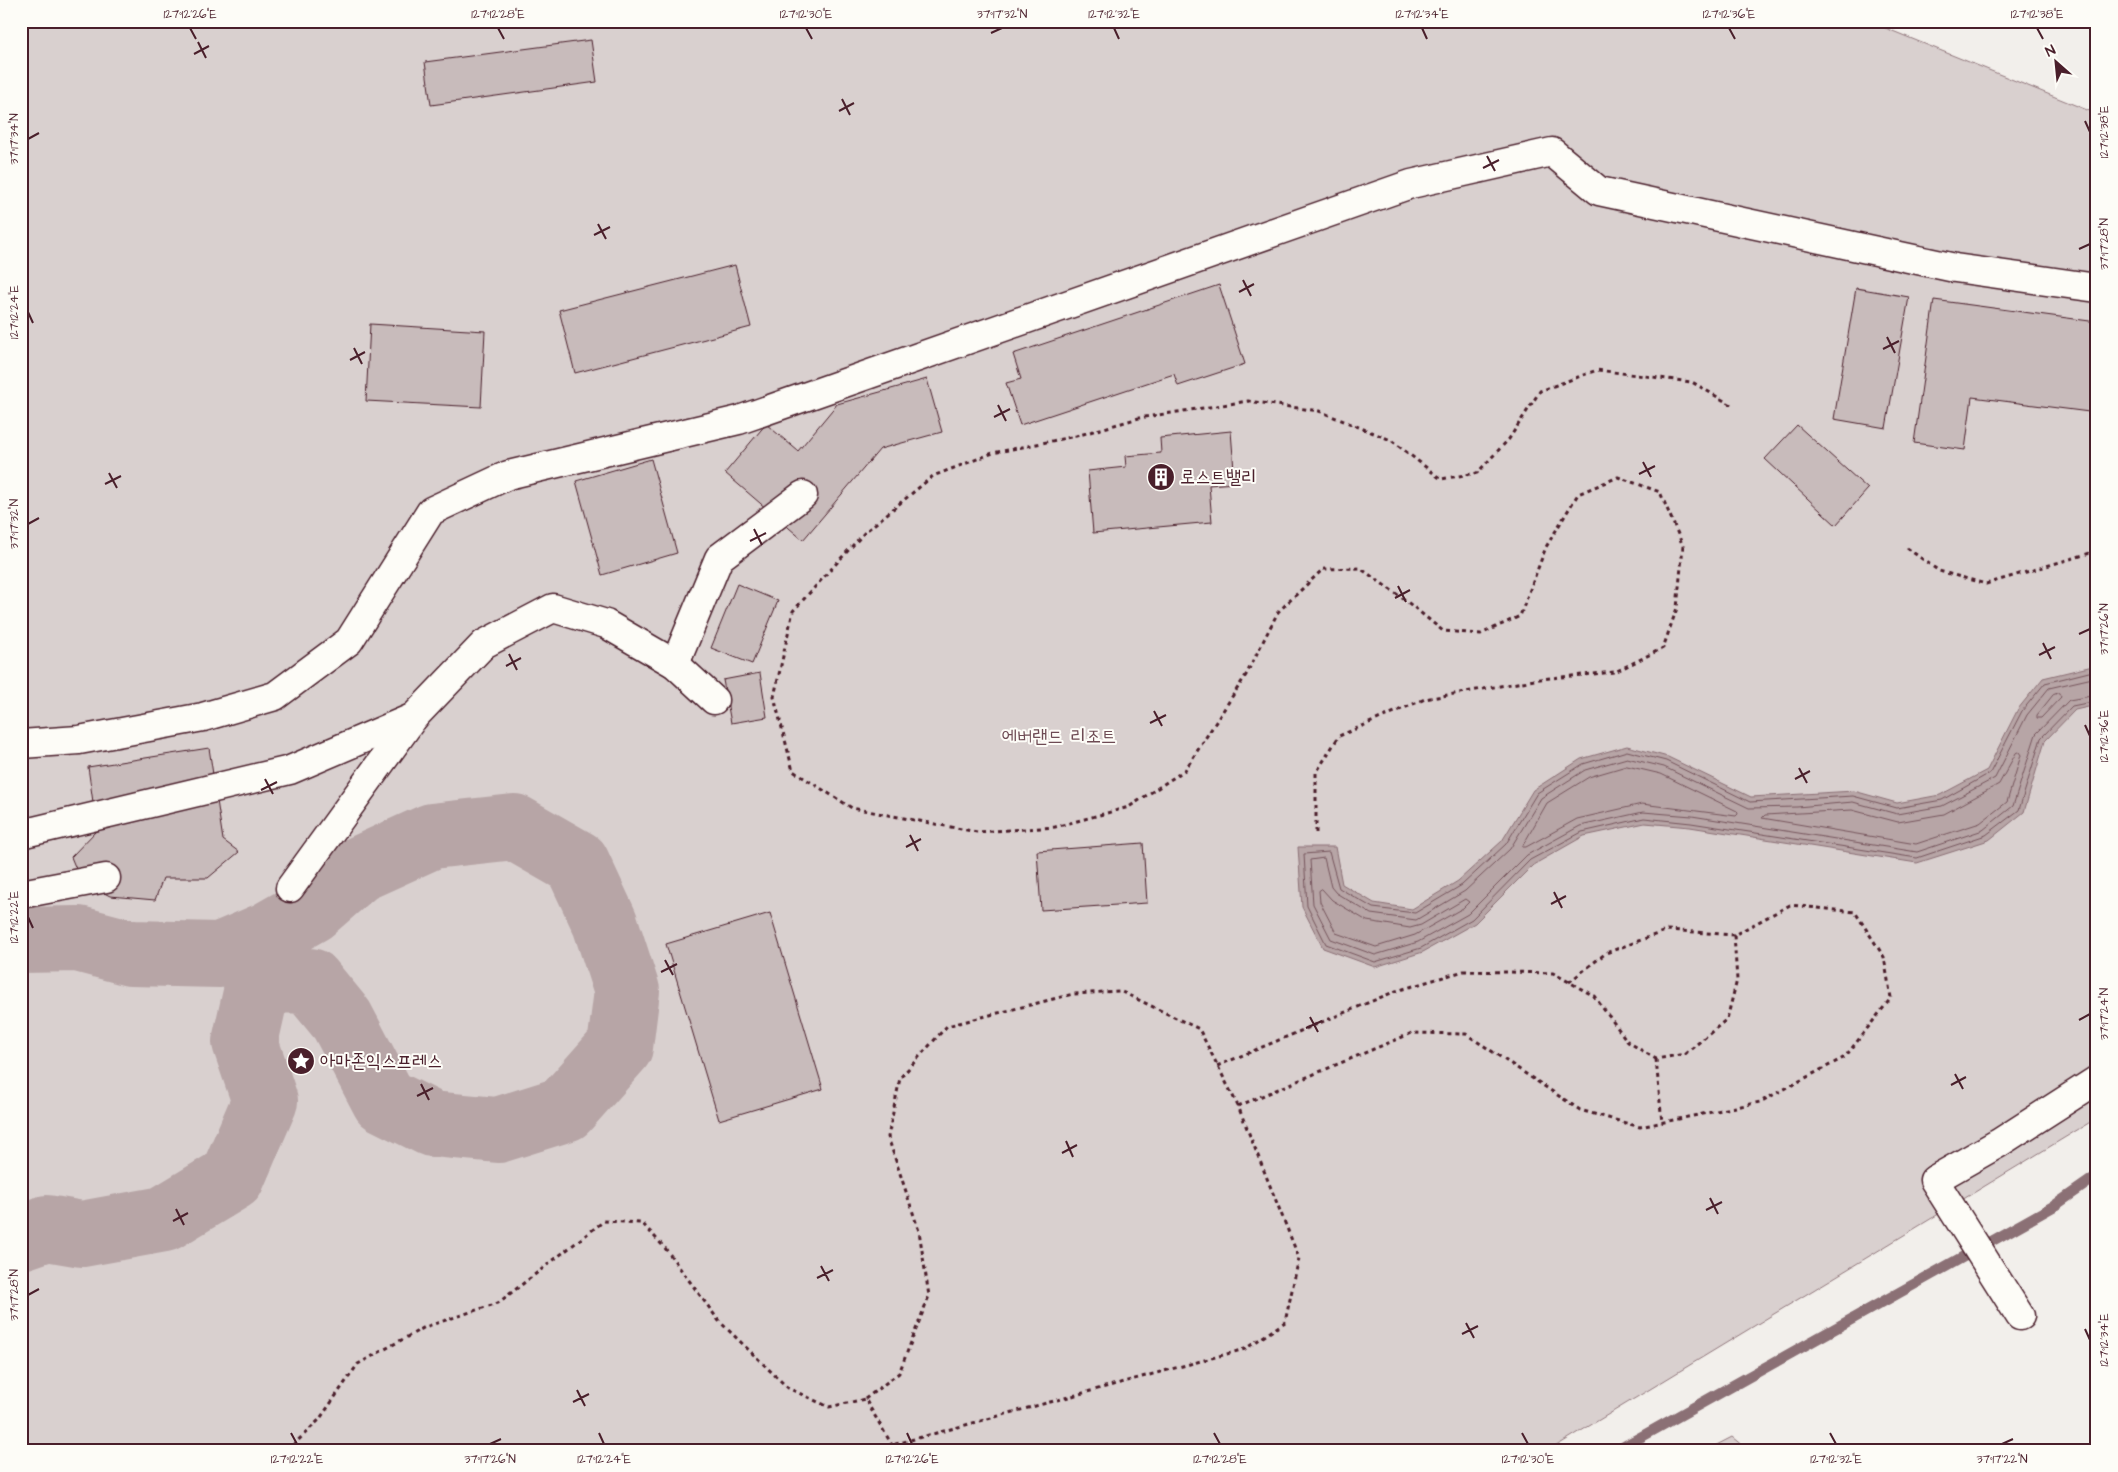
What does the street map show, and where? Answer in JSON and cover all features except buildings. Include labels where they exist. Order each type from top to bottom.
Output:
[{"type":"street","points":[[21,744],[79,740],[203,716],[275,696],[348,641],[431,511],[508,475],[739,420],[1411,184],[1552,152],[1599,191],[1955,268],[2097,288]]},
{"type":"street","points":[[675,664],[719,558],[804,495]]},
{"type":"street","points":[[290,888],[414,717],[484,644],[552,608],[606,624],[675,664],[714,700]]},
{"type":"street","points":[[21,834],[290,770],[414,717]]},
{"type":"street","points":[[21,894],[106,878]]},
{"type":"street","points":[[2020,1316],[1934,1180],[1999,1143],[2097,1080]]},
{"type":"path","points":[[1316,833],[1316,773],[1339,736],[1425,699],[1540,679],[1615,672],[1663,648],[1677,608],[1683,546],[1660,492],[1618,477],[1578,494],[1546,547],[1520,616],[1480,634],[1442,631],[1405,600],[1360,568],[1323,569],[1278,612],[1246,675],[1185,770],[1129,807],[1055,827],[977,832],[852,808],[793,771],[774,697],[793,611],[865,532],[932,476],[993,453],[1076,436],[1139,418],[1248,402],[1319,411],[1391,440],[1441,480],[1477,473],[1509,439],[1540,392],[1598,370],[1692,382],[1733,406]]},
{"type":"path","points":[[1907,548],[1939,571],[1986,584],[2097,551]]},
{"type":"path","points":[[1238,1106],[1412,1033],[1466,1034],[1580,1110],[1640,1127],[1760,1102],[1845,1057],[1891,998],[1884,957],[1855,912],[1790,905],[1734,936],[1668,930],[1606,952],[1569,982]]},
{"type":"path","points":[[1217,1066],[1396,991],[1464,971],[1553,973],[1594,996],[1628,1042],[1656,1059],[1685,1054],[1728,1019],[1737,980],[1734,936]]},
{"type":"path","points":[[287,1451],[319,1420],[358,1364],[425,1327],[498,1303],[604,1221],[642,1223],[665,1248],[719,1321],[788,1388],[829,1407],[865,1399],[899,1373],[929,1296],[919,1231],[888,1137],[900,1078],[947,1026],[1073,994],[1120,991],[1199,1030],[1238,1106],[1299,1258],[1285,1322],[1245,1349],[870,1451]]},
{"type":"path","points":[[1656,1059],[1662,1123]]},
{"type":"path","points":[[865,1399],[892,1445]]},
{"type":"green space","name":"에버랜드 리조트","points":[[21,21],[1868,21],[2097,114],[2097,1118],[1548,1451],[21,1451]]},
{"type":"green space","points":[[1732,1437],[1749,1451],[1705,1451]]},
{"type":"water","points":[[2097,665],[2097,705],[2075,710],[2045,741],[2024,812],[1989,840],[1917,863],[1690,827],[1645,823],[1584,836],[1533,865],[1475,923],[1423,952],[1375,967],[1323,948],[1302,907],[1298,847],[1335,847],[1342,884],[1374,903],[1412,909],[1458,881],[1502,841],[1533,790],[1581,759],[1627,746],[1668,757],[1751,797],[1854,791],[1897,803],[1940,795],[1987,770],[2018,709],[2043,678]]},
{"type":"waterway","points":[[21,940],[78,939],[131,953],[220,955],[269,934],[311,910],[357,870],[432,836],[514,827],[577,863],[605,923],[627,991],[620,1047],[565,1109],[498,1130],[432,1124],[384,1100],[342,1020],[310,981],[278,980],[256,993],[245,1042],[265,1101],[232,1178],[164,1219],[82,1234],[47,1228],[21,1237]]},
{"type":"waterway","points":[[1616,1451],[2054,1206],[2097,1176]]},
{"type":"place","name":"로스트밸리","points":[[1161,477]]},
{"type":"place","name":"아마존익스프레스","points":[[301,1061]]}]
